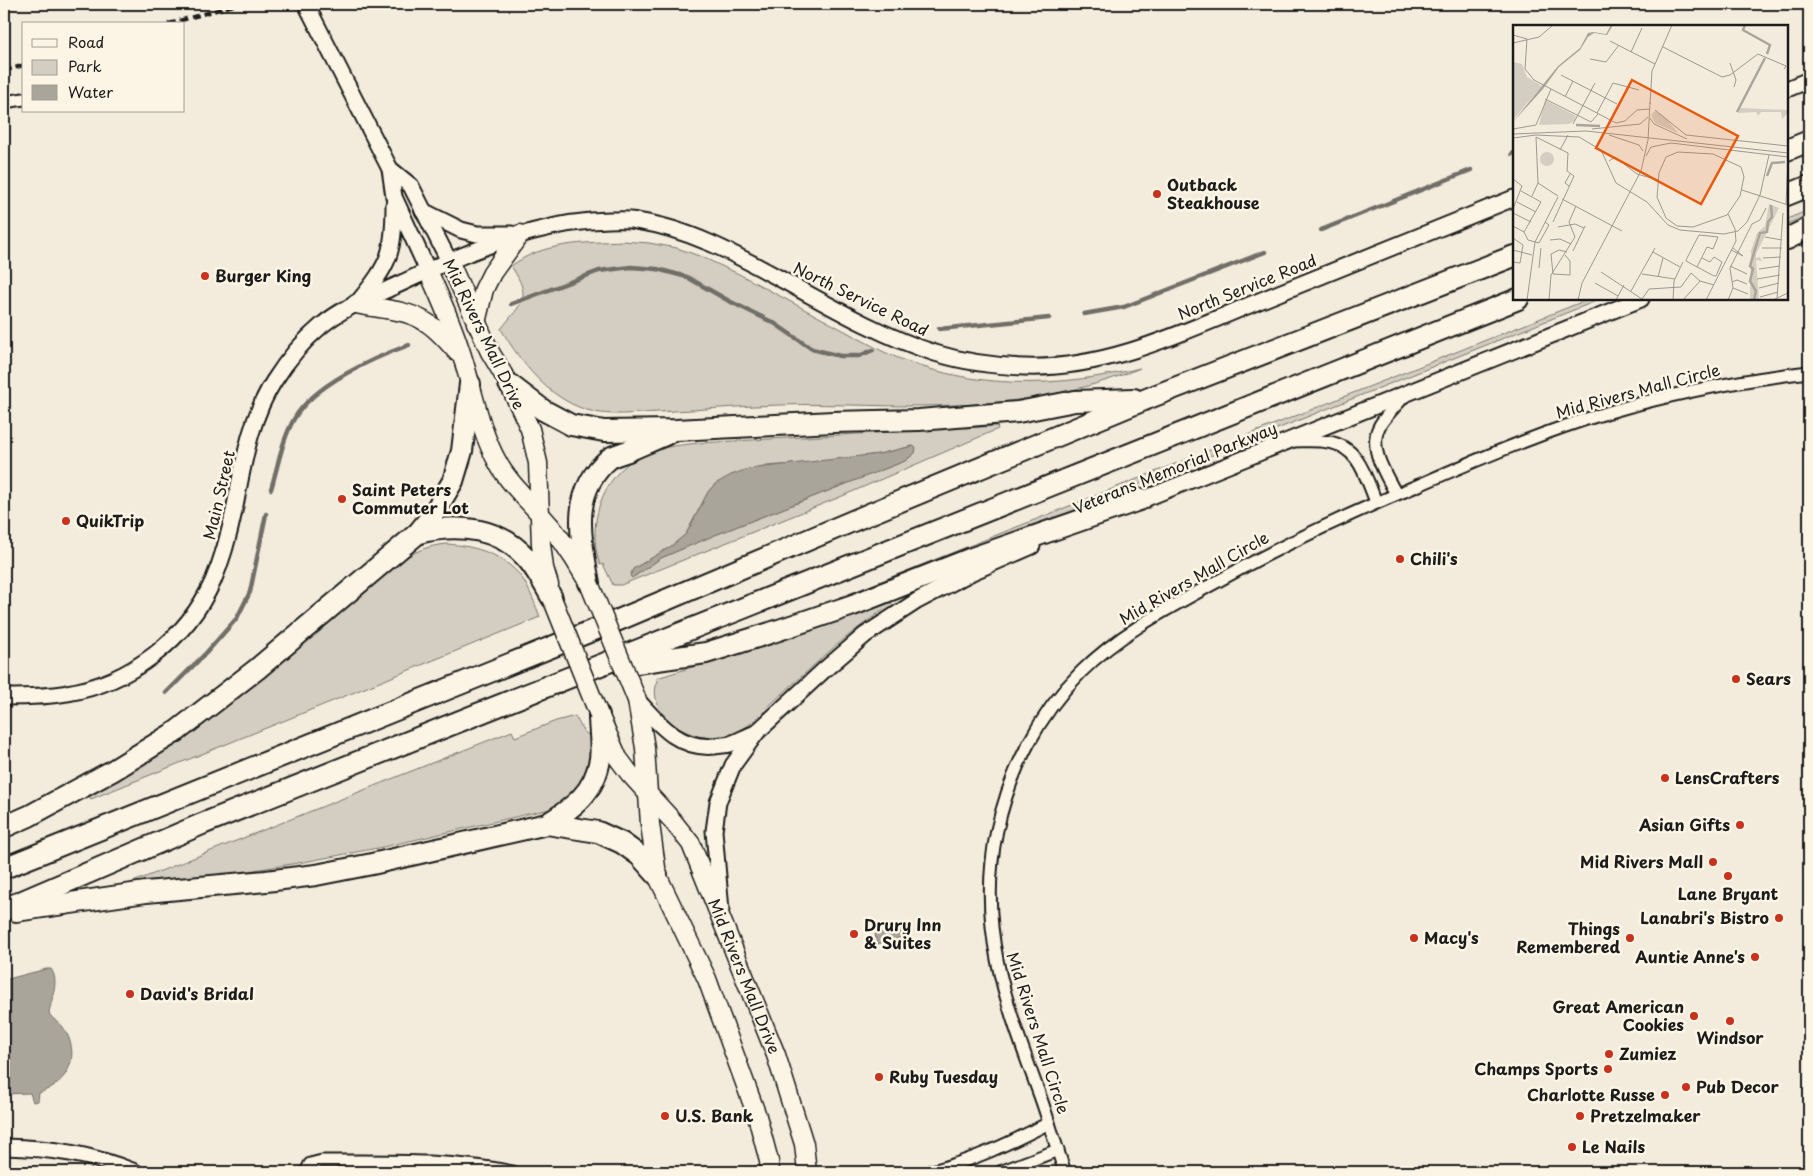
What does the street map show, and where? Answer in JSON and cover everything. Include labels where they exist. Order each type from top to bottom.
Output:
[{"type":"highway","points":[[1788,150],[1809,141]]},
{"type":"highway","points":[[1788,194],[1809,186]]},
{"type":"highway","points":[[1788,240],[1809,230]]},
{"type":"highway","points":[[4,868],[612,623],[1149,398],[1513,256]]},
{"type":"highway","points":[[4,909],[202,824],[1515,300]]},
{"type":"highway","points":[[4,828],[112,771],[177,731],[256,669],[418,533],[434,513],[453,481],[462,451],[470,384]]},
{"type":"highway","points":[[509,384],[543,410],[571,425],[604,431],[676,430],[833,422],[919,420],[1018,412],[1074,402],[1149,398]]},
{"type":"highway","points":[[589,583],[581,540],[580,521],[581,506],[594,477],[611,457],[676,430]]},
{"type":"highway","points":[[590,669],[716,650],[853,605],[972,558],[1142,499]]},
{"type":"highway","points":[[418,533],[456,527],[487,532],[508,542],[529,561],[552,598]]},
{"type":"highway","points":[[4,913],[138,893],[316,875],[547,824],[572,808],[594,783],[600,759],[599,715]]},
{"type":"highway","points":[[547,824],[598,832],[622,843],[640,856],[658,875]]},
{"type":"main road","points":[[476,323],[484,290],[492,273],[520,234]]},
{"type":"main road","name":"Mid Rivers Mall Drive","points":[[449,261],[476,323],[509,384],[530,429],[538,463],[542,552],[552,598],[618,758],[672,818],[691,844],[776,1055],[804,1144],[807,1172]]},
{"type":"main road","name":"Mid Rivers Mall Drive","points":[[428,270],[447,312],[463,357],[484,434],[498,464],[515,487],[573,555],[589,583],[637,700],[645,748],[651,838],[658,875],[707,980],[754,1108],[769,1161],[770,1172]]},
{"type":"main road","points":[[356,304],[402,312],[424,320],[463,357]]},
{"type":"street","name":"Mid Rivers Mall Drive","points":[[306,4],[390,169],[394,197],[428,270]]},
{"type":"street","points":[[1788,89],[1809,80]]},
{"type":"street","points":[[4,102],[22,99]]},
{"type":"street","name":"Mid Rivers Mall Drive","points":[[390,169],[410,186],[449,261]]},
{"type":"street","points":[[356,304],[378,278],[389,256],[394,238],[394,197]]},
{"type":"street","name":"North Service Road","points":[[449,261],[520,234],[571,223],[634,220],[680,232],[734,254],[834,308],[892,336],[938,354],[987,364],[1031,367],[1079,363],[1121,354],[1183,332],[1513,198]]},
{"type":"street","points":[[423,211],[448,224],[477,234],[520,234]]},
{"type":"street","name":"Main Street","points":[[4,697],[66,694],[103,684],[143,663],[175,636],[202,603],[219,566],[230,528],[250,434],[262,402],[272,384],[289,361],[319,327],[356,304],[449,261]]},
{"type":"street","name":"Veterans Memorial Parkway","points":[[722,919],[714,831],[718,802],[733,765],[758,732],[823,671],[865,635],[917,601],[972,572],[1142,499],[1638,300]]},
{"type":"street","name":"Mid Rivers Mall Circle","points":[[1065,1172],[1002,982],[991,929],[990,887],[996,832],[1005,797],[1019,762],[1038,728],[1059,697],[1081,672],[1127,634],[1150,619],[1254,561],[1376,502],[1494,452],[1605,413],[1742,380],[1809,372]]},
{"type":"street","points":[[1396,494],[1375,447],[1376,433],[1380,425],[1406,393]]},
{"type":"street","points":[[1286,441],[1329,442],[1346,447],[1357,457],[1376,502]]},
{"type":"street","name":"Veterans Memorial Parkway","points":[[637,700],[672,736],[686,743],[706,747],[728,744],[758,732]]},
{"type":"street","points":[[929,1172],[994,1151],[1050,1123]]},
{"type":"street","points":[[4,1146],[82,1154],[135,1172]]},
{"type":"street","points":[[1000,1172],[1058,1150]]},
{"type":"street","points":[[306,1172],[310,1164],[322,1161],[418,1161],[487,1167],[513,1172]]},
{"type":"green space","points":[[1809,210],[1809,215],[1788,224],[1788,219]]},
{"type":"green space","points":[[623,241],[677,248],[702,257],[739,274],[882,351],[914,364],[945,373],[1009,382],[1042,382],[1074,380],[1140,368],[1073,390],[1026,399],[979,404],[934,406],[779,405],[622,414],[587,410],[560,397],[537,378],[517,354],[501,329],[522,300],[522,286],[511,266],[523,258],[550,248],[579,243]]},
{"type":"green space","points":[[1586,300],[1599,300],[978,549],[837,603],[836,599]]},
{"type":"green space","points":[[997,426],[998,429],[840,497],[621,585],[613,585],[603,564],[600,565],[595,531],[602,498],[610,483],[620,470],[633,460],[649,452],[667,447],[699,443]],"holes":[[[913,446],[915,453],[905,461],[661,558],[635,576],[633,569],[670,547],[686,534],[708,492],[715,484],[765,466],[808,463],[879,454]]]},
{"type":"green space","points":[[447,544],[478,549],[507,563],[522,578],[540,617],[91,799],[89,797],[166,750],[238,698],[396,564],[420,550]]},
{"type":"green space","points":[[890,600],[892,604],[839,643],[753,722],[736,733],[711,738],[684,731],[669,720],[658,706],[655,693],[658,682],[657,678],[802,633],[849,617]]},
{"type":"green space","points":[[575,716],[584,732],[589,735],[591,758],[588,768],[577,788],[550,809],[383,847],[298,863],[230,874],[128,884],[512,731],[515,737],[556,721]]},
{"type":"water","points":[[913,446],[916,448],[915,453],[905,461],[715,535],[661,558],[632,578],[630,576],[633,569],[670,547],[686,534],[708,492],[715,484],[731,475],[748,469],[879,454]]},
{"type":"water","points":[[904,927],[907,936],[877,944],[875,934]]},
{"type":"water","points":[[51,969],[55,979],[49,1013],[63,1027],[69,1037],[72,1058],[65,1075],[58,1082],[39,1093],[38,1101],[33,1102],[30,1093],[4,1094],[4,980]]},
{"type":"waterway","points":[[1321,230],[1471,170]]},
{"type":"waterway","points":[[1084,314],[1124,307],[1265,252]]},
{"type":"waterway","points":[[511,304],[599,271],[631,267],[657,269],[687,277],[729,301],[774,323],[812,349],[840,356],[859,356],[873,350]]},
{"type":"waterway","points":[[939,329],[1049,318]]},
{"type":"waterway","points":[[271,489],[286,436],[294,419],[303,407],[315,395],[345,374],[409,345]]},
{"type":"waterway","points":[[166,693],[206,653],[237,618],[250,592],[266,514]]},
{"type":"railway","points":[[175,22],[238,4]]},
{"type":"railway","points":[[4,71],[22,66]]},
{"type":"place","name":"Outback Steakhouse","points":[[1157,194]]},
{"type":"place","name":"Burger King","points":[[205,276]]},
{"type":"place","name":"Saint Peters Commuter Lot","points":[[342,499]]},
{"type":"place","name":"QuikTrip","points":[[66,521]]},
{"type":"place","name":"Chili's","points":[[1400,559]]},
{"type":"place","name":"Sears","points":[[1736,679]]},
{"type":"place","name":"LensCrafters","points":[[1665,778]]},
{"type":"place","name":"Asian Gifts","points":[[1740,825]]},
{"type":"place","name":"Mid Rivers Mall","points":[[1713,862]]},
{"type":"place","name":"Lane Bryant","points":[[1728,876]]},
{"type":"place","name":"Lanabri's Bistro","points":[[1779,918]]},
{"type":"place","name":"Drury Inn & Suites","points":[[854,934]]},
{"type":"place","name":"Macy's","points":[[1414,938]]},
{"type":"place","name":"Things Remembered","points":[[1630,938]]},
{"type":"place","name":"Auntie Anne's","points":[[1755,957]]},
{"type":"place","name":"David's Bridal","points":[[130,994]]},
{"type":"place","name":"Great American Cookies","points":[[1694,1016]]},
{"type":"place","name":"Windsor","points":[[1730,1021]]},
{"type":"place","name":"Zumiez","points":[[1609,1054]]},
{"type":"place","name":"Champs Sports","points":[[1608,1069]]},
{"type":"place","name":"Ruby Tuesday","points":[[879,1077]]},
{"type":"place","name":"Pub Decor","points":[[1686,1087]]},
{"type":"place","name":"Charlotte Russe","points":[[1665,1095]]},
{"type":"place","name":"U.S. Bank","points":[[665,1116]]},
{"type":"place","name":"Pretzelmaker","points":[[1580,1116]]},
{"type":"place","name":"Le Nails","points":[[1572,1147]]}]
